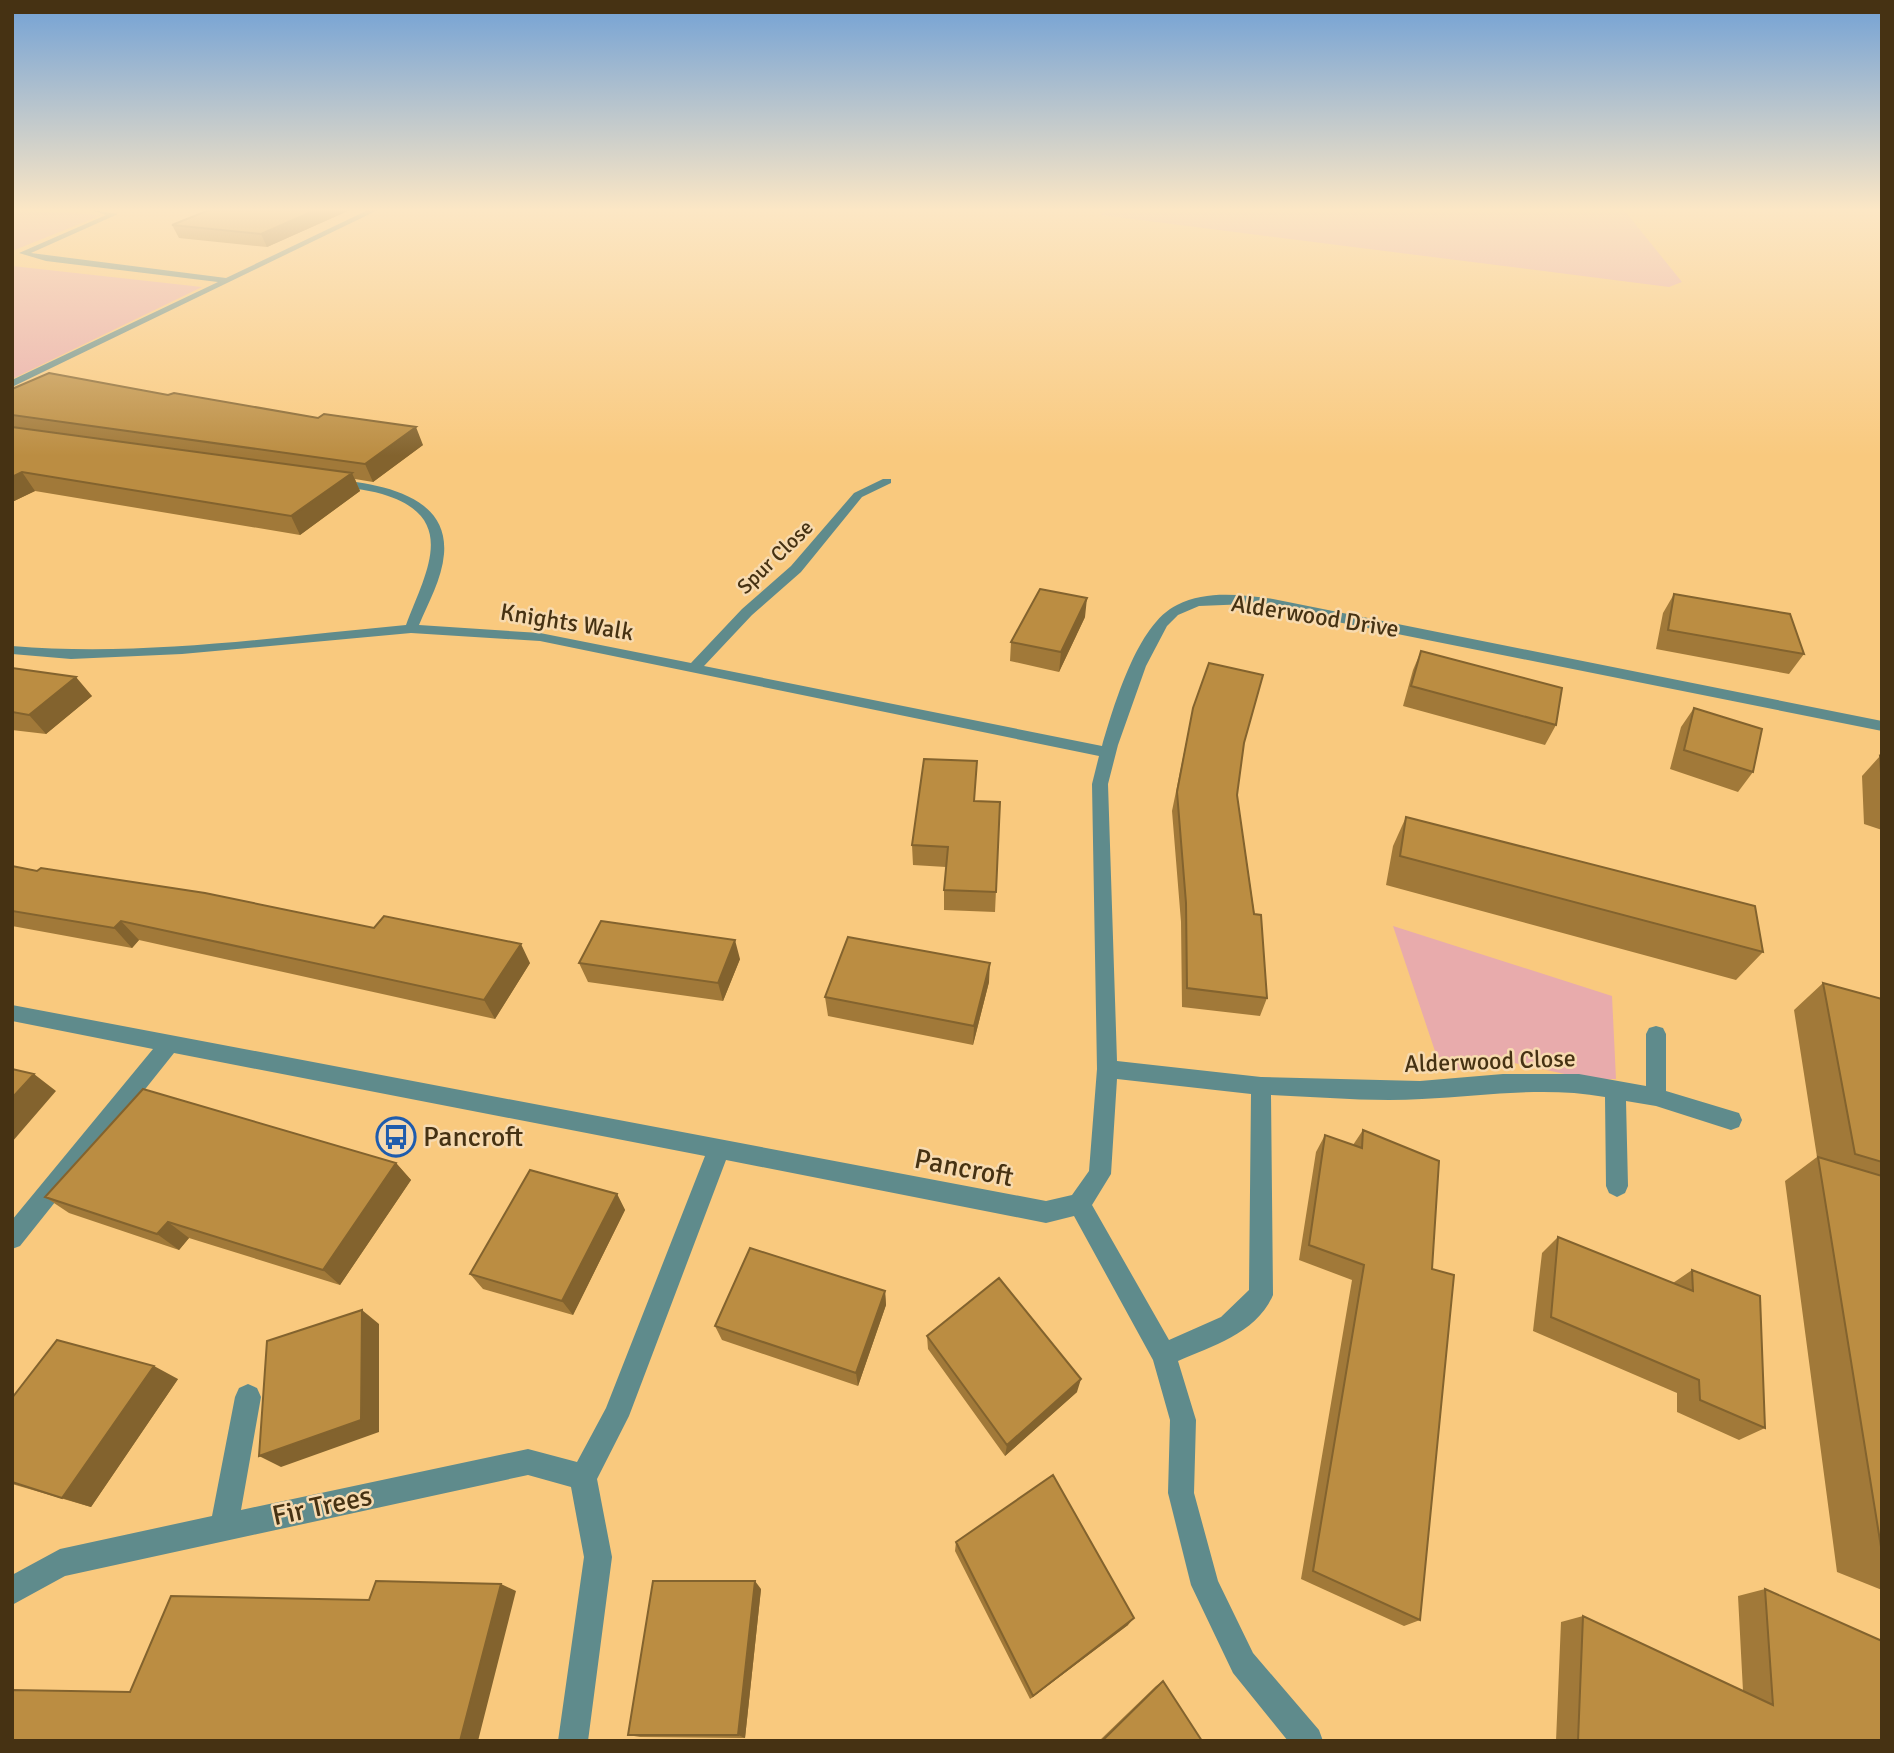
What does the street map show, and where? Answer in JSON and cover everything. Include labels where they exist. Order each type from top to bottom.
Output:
[{"type":"street","points":[[12,384],[205,292]]},
{"type":"street","points":[[316,479],[371,487],[403,496],[424,510],[437,530],[438,553],[411,629]]},
{"type":"street","name":"Spur Close","points":[[694,668],[747,612],[796,569],[858,495],[887,481]]},
{"type":"street","name":"Alderwood Drive","points":[[1079,1204],[1100,1174],[1107,1069],[1100,784],[1106,752],[1154,632],[1172,612],[1199,601],[1273,603],[1882,726]]},
{"type":"street","name":"Knights Walk","points":[[12,650],[71,655],[158,652],[411,629],[540,637],[1106,752]]},
{"type":"street","name":"Pancroft","points":[[12,1013],[1046,1212],[1079,1204]]},
{"type":"street","points":[[1656,1034],[1656,1097]]},
{"type":"street","points":[[12,1238],[171,1042]]},
{"type":"street","points":[[1107,1069],[1261,1086],[1261,1295],[1230,1326],[1164,1355]]},
{"type":"street","name":"Alderwood Close","points":[[1261,1086],[1420,1090],[1503,1083],[1579,1083],[1656,1097],[1731,1120]]},
{"type":"street","points":[[1615,1089],[1616,1185]]},
{"type":"street","points":[[573,1741],[598,1557],[583,1477],[616,1416],[719,1149]]},
{"type":"street","points":[[1079,1204],[1164,1355],[1183,1420],[1181,1493],[1205,1585],[1243,1663],[1308,1741]]},
{"type":"street","points":[[225,1527],[248,1397]]},
{"type":"street","name":"Fir Trees","points":[[12,1591],[60,1563],[528,1462],[583,1477]]},
{"type":"shaded area","points":[[12,292],[192,292],[12,379]]},
{"type":"shaded area","points":[[1393,926],[1612,996],[1616,1079],[1588,1079],[1514,1063],[1442,1072]]},
{"type":"building","points":[[49,373],[318,418],[324,414],[416,427],[365,464],[12,415],[12,389]]},
{"type":"building","points":[[12,427],[352,473],[291,516],[22,472],[12,477]]},
{"type":"building","points":[[1040,589],[1087,598],[1061,652],[1011,642]]},
{"type":"building","points":[[1674,594],[1790,614],[1804,654],[1668,630]]},
{"type":"building","points":[[1421,651],[1562,688],[1556,725],[1411,686]]},
{"type":"building","points":[[1209,663],[1263,675],[1244,743],[1237,795],[1254,914],[1261,915],[1267,998],[1187,988],[1186,903],[1177,792],[1193,708]]},
{"type":"building","points":[[12,668],[76,677],[29,715],[12,712]]},
{"type":"building","points":[[1694,708],[1762,729],[1753,772],[1684,750]]},
{"type":"building","points":[[1880,756],[1882,757],[1882,789]]},
{"type":"building","points":[[924,759],[977,761],[974,801],[1000,802],[996,892],[944,890],[948,847],[912,845]]},
{"type":"building","points":[[1406,817],[1755,906],[1763,952],[1400,856]]},
{"type":"building","points":[[12,866],[205,893],[374,928],[384,916],[521,944],[484,1000],[121,921],[114,928],[12,911]]},
{"type":"building","points":[[601,921],[735,940],[718,983],[579,963]]},
{"type":"building","points":[[848,937],[990,963],[974,1026],[825,997]]},
{"type":"building","points":[[1823,983],[1882,999],[1882,1162],[1855,1154]]},
{"type":"building","points":[[12,1069],[34,1074],[12,1098]]},
{"type":"building","points":[[143,1089],[396,1163],[323,1270],[168,1222],[157,1234],[45,1197]]},
{"type":"building","points":[[1363,1130],[1439,1161],[1432,1269],[1454,1275],[1420,1620],[1313,1571],[1364,1265],[1309,1245],[1325,1135],[1362,1148]]},
{"type":"building","points":[[1818,1157],[1882,1176],[1882,1553]]},
{"type":"building","points":[[530,1170],[617,1194],[562,1301],[470,1274]]},
{"type":"building","points":[[1558,1237],[1693,1291],[1692,1270],[1760,1296],[1765,1428],[1700,1400],[1699,1380],[1551,1317]]},
{"type":"building","points":[[750,1248],[885,1291],[856,1373],[715,1326]]},
{"type":"building","points":[[999,1278],[1081,1379],[1007,1445],[927,1336]]},
{"type":"building","points":[[362,1310],[361,1420],[259,1456],[267,1341]]},
{"type":"building","points":[[57,1340],[154,1366],[62,1498],[12,1482],[12,1398]]},
{"type":"building","points":[[1053,1475],[1134,1618],[1033,1696],[956,1542]]},
{"type":"building","points":[[376,1581],[501,1584],[460,1741],[12,1741],[12,1690],[130,1692],[171,1596],[369,1600]]},
{"type":"building","points":[[653,1581],[755,1581],[738,1735],[628,1735]]},
{"type":"building","points":[[1765,1589],[1882,1641],[1882,1741],[1578,1741],[1583,1616],[1773,1705]]},
{"type":"building","points":[[1163,1681],[1202,1741],[1102,1741]]},
{"type":"place","name":"Pancroft","points":[[396,1137]]}]
